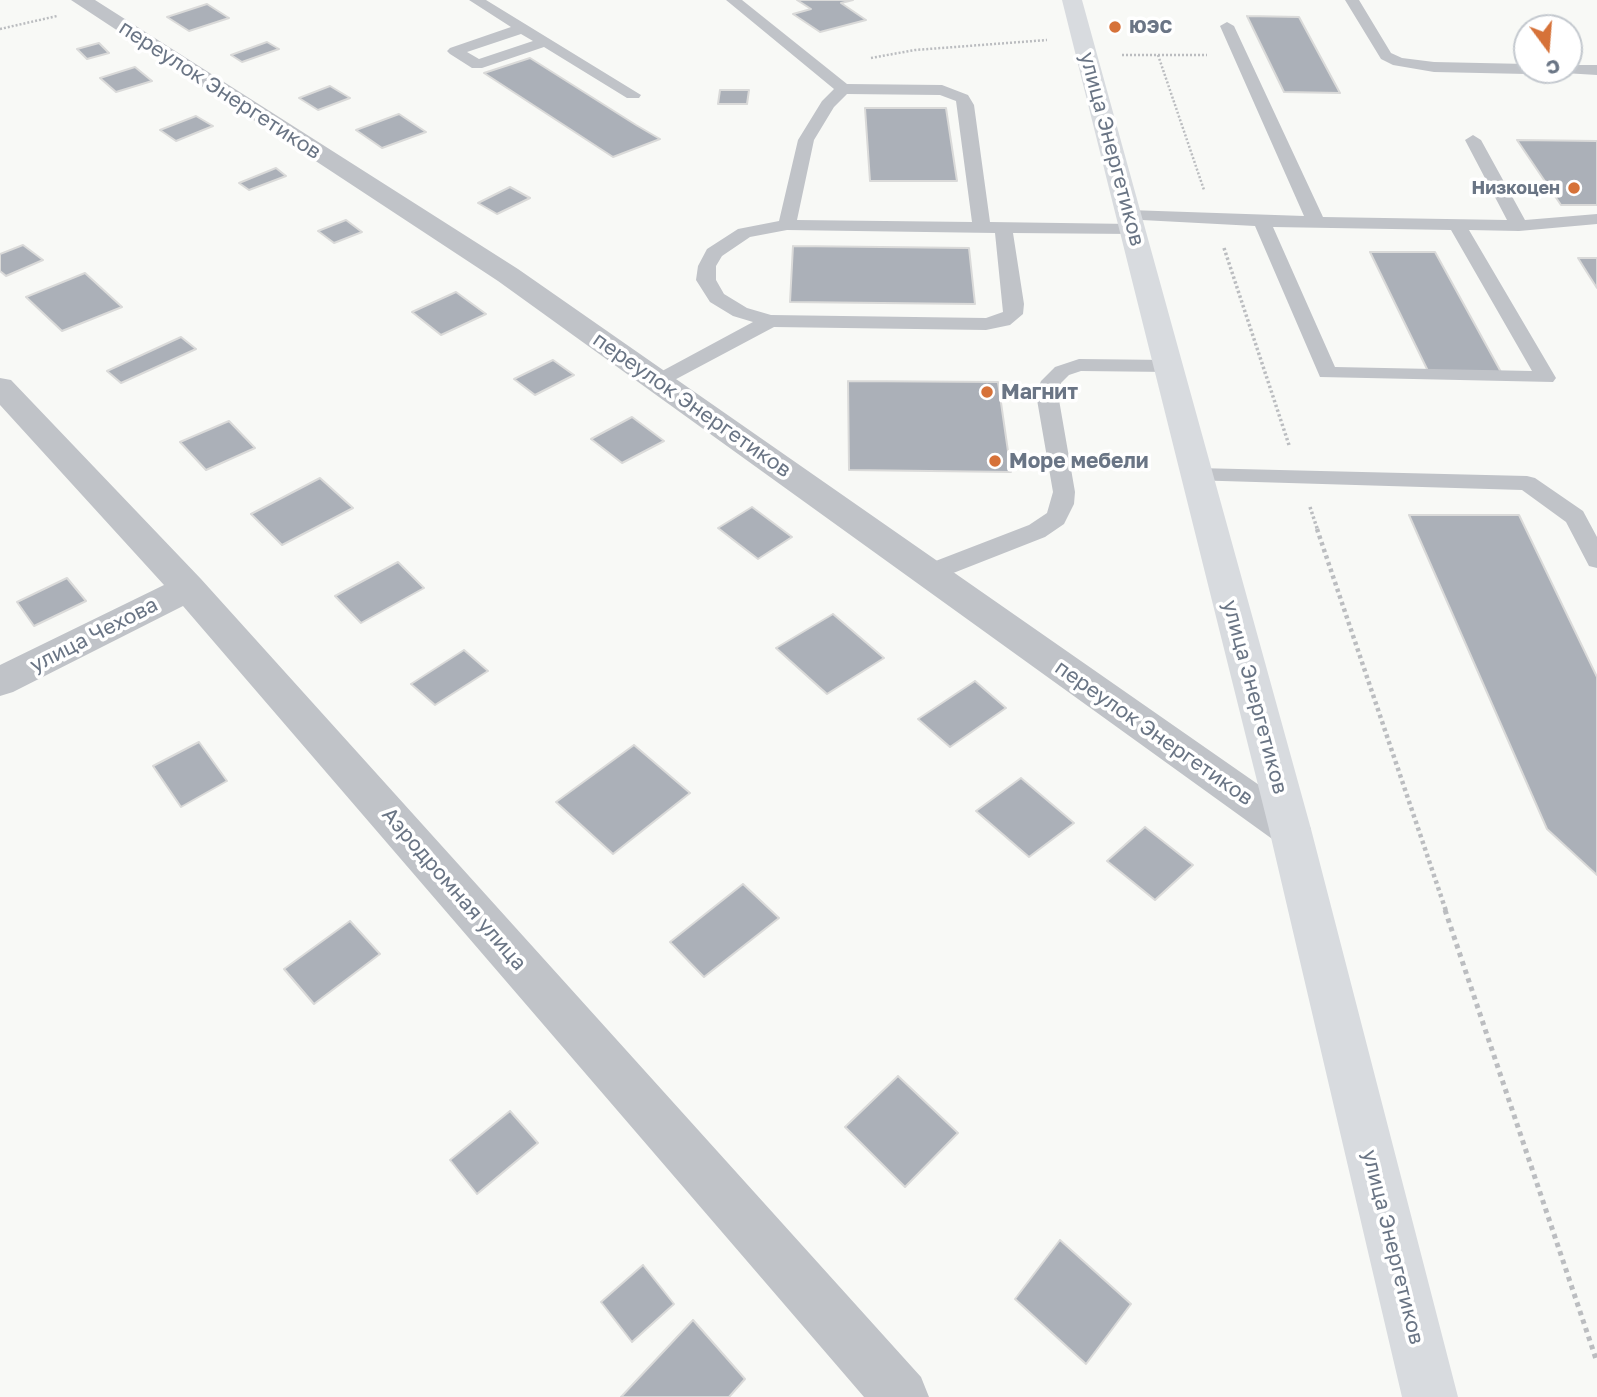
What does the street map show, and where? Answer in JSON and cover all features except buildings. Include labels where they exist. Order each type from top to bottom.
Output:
[{"type":"street","name":"улица Энергетиков","points":[[1072,0],[1290,829],[1430,1397]]},
{"type":"street","name":"переулок Энергетиков","points":[[88,4],[508,275],[1290,829]]},
{"type":"street","name":"Аэродромная улица","points":[[0,387],[188,587],[901,1397]]},
{"type":"street","name":"улица Чехова","points":[[0,682],[188,587]]},
{"type":"lane","points":[[476,0],[633,95]]},
{"type":"lane","points":[[733,0],[843,89],[942,90],[962,98],[966,105],[982,227]]},
{"type":"lane","points":[[1352,0],[1386,56],[1398,62],[1434,68],[1513,69]]},
{"type":"lane","points":[[1227,26],[1316,222]]},
{"type":"lane","points":[[523,28],[455,51],[477,65],[545,42]]},
{"type":"lane","points":[[787,225],[806,140],[828,104],[843,89]]},
{"type":"lane","points":[[1472,139],[1519,226]]},
{"type":"lane","points":[[1003,227],[1014,304],[1013,314],[1003,321],[986,324],[771,321],[740,312],[717,298],[706,280],[707,266],[714,253],[744,233],[787,225],[1003,227],[1261,219],[1519,226],[1597,219]]},
{"type":"lane","points":[[1261,219],[1327,373],[1546,378],[1457,225]]},
{"type":"lane","points":[[658,382],[771,321]]},
{"type":"lane","points":[[929,573],[1037,531],[1056,518],[1063,504],[1064,492],[1047,394],[1051,381],[1062,371],[1079,365],[1169,366]]},
{"type":"lane","points":[[1197,475],[1527,483],[1575,517],[1597,560]]},
{"type":"path","points":[[0,29],[88,4]]},
{"type":"path","points":[[818,69],[915,50],[1055,40],[1057,46],[1096,46],[1099,55],[1240,55]]},
{"type":"path","points":[[1156,55],[1214,220],[1597,1362]]},
{"type":"place","name":"ЮЭС","points":[[1115,27]]},
{"type":"place","name":"Низкоцен","points":[[1574,188]]},
{"type":"place","name":"Магнит","points":[[987,392]]},
{"type":"place","name":"Море мебели","points":[[995,461]]}]
